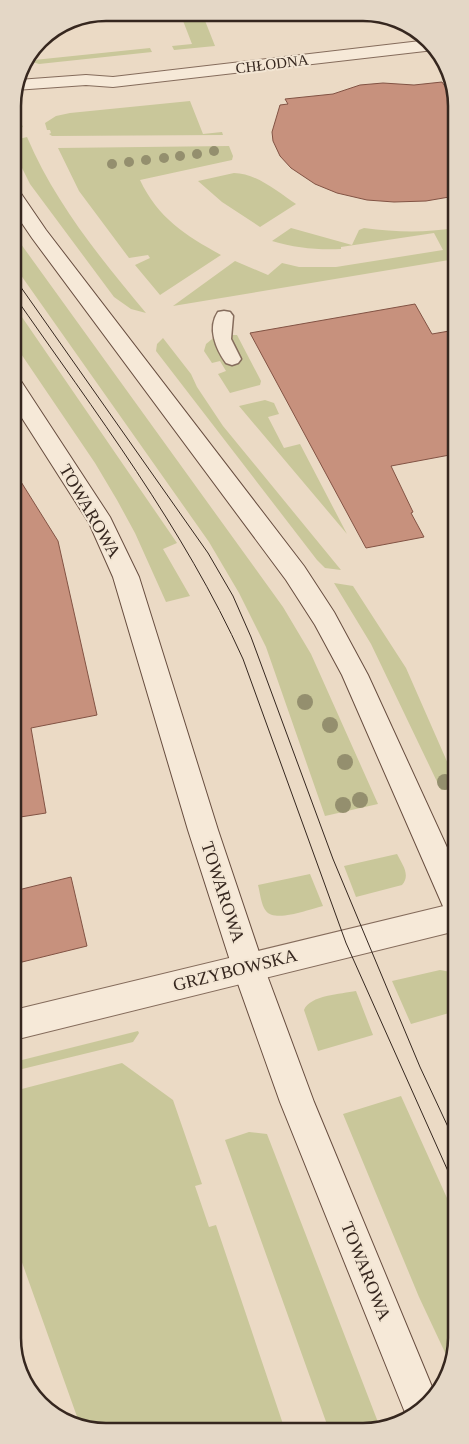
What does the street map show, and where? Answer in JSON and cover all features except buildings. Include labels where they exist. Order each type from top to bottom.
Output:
[{"type":"main road","name":"CHŁODNA","points":[[24,84],[86,80],[113,82],[423,46]]},
{"type":"main road","name":"CHŁODNA","points":[[22,98],[98,88],[113,82]]},
{"type":"main road","points":[[21,207],[51,250],[295,572],[325,619],[355,675],[448,883]]},
{"type":"main road","name":"TOWAROWA","points":[[21,398],[79,486],[100,523],[126,577],[205,838],[248,967],[298,1102],[419,1401]]},
{"type":"main road","name":"GRZYBOWSKA","points":[[21,1023],[448,919]]},
{"type":"lane","points":[[224,316],[222,339],[232,359]]},
{"type":"shaded area","points":[[183,21],[205,21],[215,46],[174,50],[172,46],[192,44]]},
{"type":"shaded area","points":[[150,48],[152,52],[39,64],[34,63],[36,60]]},
{"type":"shaded area","points":[[190,101],[203,134],[222,132],[223,135],[52,136],[49,134],[51,133],[50,130],[47,130],[45,123],[56,116],[70,113]]},
{"type":"shaded area","points":[[27,137],[51,185],[80,230],[146,313],[131,309],[114,297],[30,184],[21,166],[21,138]]},
{"type":"shaded area","points":[[229,146],[233,156],[232,160],[140,180],[155,205],[164,215],[184,232],[221,255],[160,295],[135,265],[150,258],[148,255],[129,258],[79,191],[58,148]]},
{"type":"shaded area","points":[[234,173],[259,180],[296,204],[260,227],[222,202],[198,181]]},
{"type":"shaded area","points":[[291,228],[352,245],[359,230],[364,228],[410,231],[448,229],[448,260],[173,306],[235,261],[268,275],[282,263],[299,267],[336,267],[443,250],[434,233],[341,247],[341,249],[306,248],[272,241]]},
{"type":"shaded area","points":[[21,244],[283,607],[311,654],[378,804],[325,816],[266,647],[239,593],[209,542],[21,275]]},
{"type":"shaded area","points":[[21,316],[177,543],[163,549],[190,596],[166,602],[135,533],[95,463],[21,354]]},
{"type":"shaded area","points":[[217,335],[237,335],[261,381],[260,385],[230,393],[218,374],[226,371],[220,361],[212,363],[204,351],[206,344]]},
{"type":"shaded area","points":[[163,338],[191,374],[197,387],[223,426],[341,570],[325,568],[317,560],[156,351],[157,344]]},
{"type":"shaded area","points":[[265,400],[274,403],[279,414],[268,417],[284,448],[300,444],[347,534],[239,406]]},
{"type":"shaded area","points":[[334,583],[353,586],[406,668],[448,764],[448,789],[441,790],[371,644]]},
{"type":"shaded area","points":[[397,854],[406,873],[405,881],[402,885],[356,897],[344,866]]},
{"type":"shaded area","points":[[310,874],[323,906],[277,916],[266,911],[258,885]]},
{"type":"shaded area","points":[[440,970],[448,971],[448,1013],[411,1024],[392,981]]},
{"type":"shaded area","points":[[356,991],[373,1035],[318,1051],[304,1010],[307,1005],[319,998]]},
{"type":"shaded area","points":[[138,1031],[139,1033],[133,1042],[21,1069],[21,1060]]},
{"type":"shaded area","points":[[122,1063],[173,1100],[202,1184],[195,1186],[209,1227],[216,1225],[283,1423],[107,1423],[77,1417],[21,1260],[21,1089]]},
{"type":"shaded area","points":[[401,1096],[448,1200],[448,1343],[446,1355],[419,1297],[343,1114]]},
{"type":"shaded area","points":[[249,1132],[267,1134],[378,1421],[326,1423],[225,1140]]},
{"type":"tram line","points":[[21,287],[208,553],[233,596],[251,637],[333,859],[420,1067],[448,1127]]},
{"type":"tram line","points":[[21,305],[137,472],[194,563],[220,611],[243,659],[346,943],[448,1171]]}]
